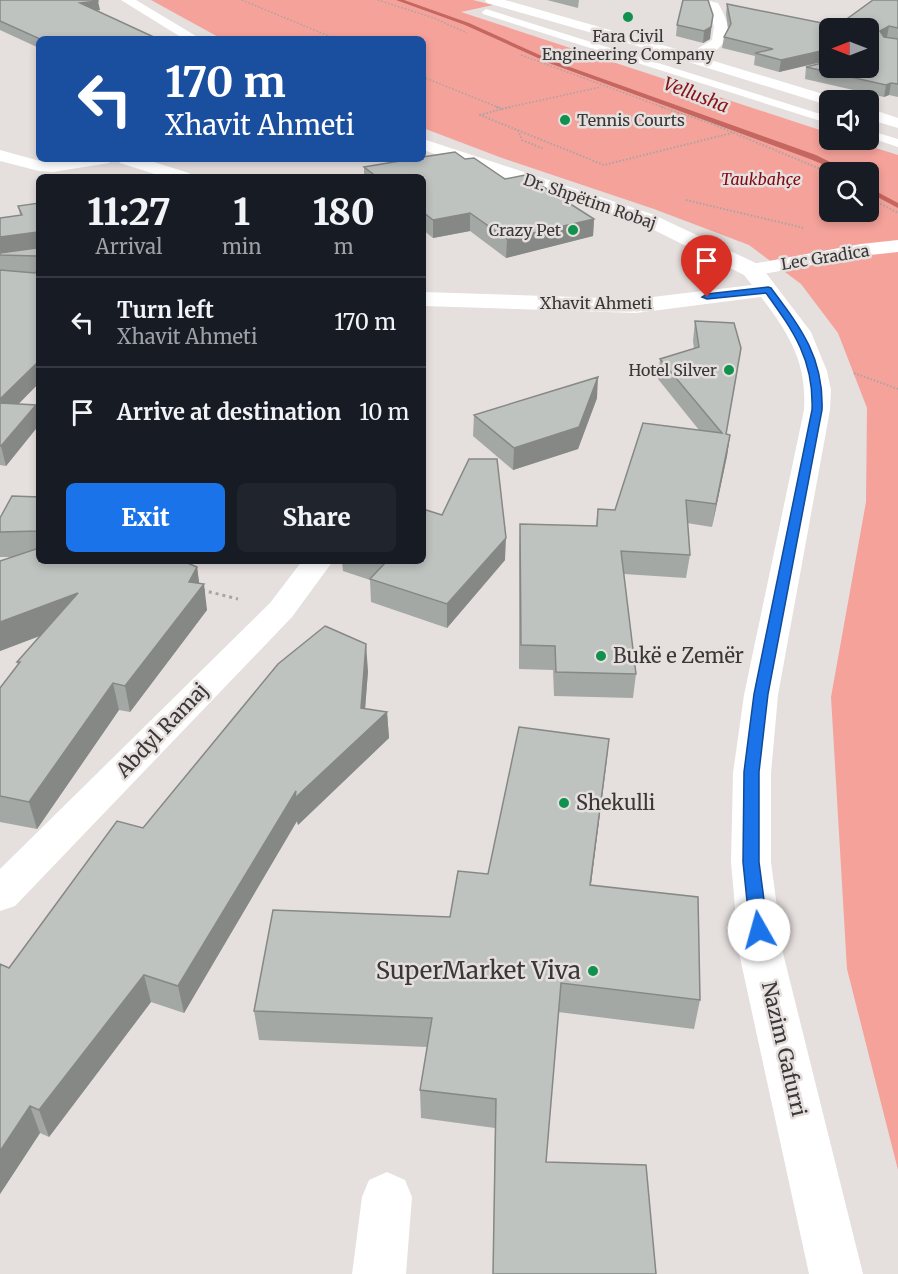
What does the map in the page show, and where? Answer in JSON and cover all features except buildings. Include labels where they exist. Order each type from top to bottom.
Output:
[{"type":"street","points":[[127,0],[189,36]]},
{"type":"street","points":[[690,0],[707,3],[721,20],[722,40],[692,58]]},
{"type":"street","points":[[488,6],[692,58],[819,97]]},
{"type":"street","points":[[768,81],[792,76]]},
{"type":"street","points":[[879,117],[898,123]]},
{"type":"street","name":"Dr. Shpëtim Robaj","points":[[426,145],[645,218],[760,280]]},
{"type":"street","points":[[0,155],[39,166],[53,167],[84,162]]},
{"type":"street","points":[[136,162],[174,174]]},
{"type":"street","name":"Lec Gradica","points":[[760,280],[861,250],[898,246]]},
{"type":"street","name":"Xhavit Ahmeti","points":[[426,298],[636,306],[760,280]]},
{"type":"street","name":"Nazim Gafurri","points":[[760,280],[799,332],[815,371],[818,390],[817,410],[761,694],[752,772],[751,862],[762,953],[836,1274]]},
{"type":"street","name":"Abdyl Ramaj","points":[[0,895],[281,610],[316,564]]},
{"type":"street","points":[[379,1274],[387,1197]]},
{"type":"lane","points":[[488,6],[819,117]]},
{"type":"lane","points":[[879,137],[898,143]]},
{"type":"path","points":[[242,0],[329,36]]},
{"type":"path","points":[[378,0],[434,18],[468,33]]},
{"type":"path","points":[[514,52],[819,167]]},
{"type":"path","points":[[426,78],[502,109]]},
{"type":"path","points":[[603,86],[480,115],[604,165],[732,133]]},
{"type":"path","points":[[518,130],[522,140],[553,153]]},
{"type":"path","points":[[677,197],[720,210],[811,229],[861,250]]},
{"type":"path","points":[[879,203],[898,213]]},
{"type":"path","points":[[815,371],[857,373],[898,389]]},
{"type":"path","points":[[191,590],[201,590],[281,610]]},
{"type":"green space","name":"Taukbahçe","points":[[151,0],[473,0],[493,5],[461,12],[819,130],[819,150],[879,149],[898,155],[898,1170],[847,969],[831,697],[866,502],[867,408],[838,333],[801,284],[749,245],[654,209],[502,158],[426,129],[426,36],[217,36]]},
{"type":"waterway","name":"Vellusha","points":[[399,0],[467,24],[551,62],[824,162]]},
{"type":"waterway","name":"Vellusha","points":[[879,195],[898,206]]},
{"type":"place","name":"Fara Civil Engineering Company","points":[[628,17]]},
{"type":"place","name":"Tennis Courts","points":[[565,120]]},
{"type":"place","name":"Crazy Pet","points":[[573,230]]},
{"type":"place","name":"Hotel Silver","points":[[729,370]]},
{"type":"place","name":"Bukë e Zemër","points":[[601,656]]},
{"type":"place","name":"Shekulli","points":[[564,803]]},
{"type":"place","name":"SuperMarket Viva","points":[[593,971]]},
{"type":"route","points":[[707,297],[768,290],[799,332],[815,371],[818,390],[817,410],[792,547],[761,694],[752,772],[751,862],[759,930]]}]
